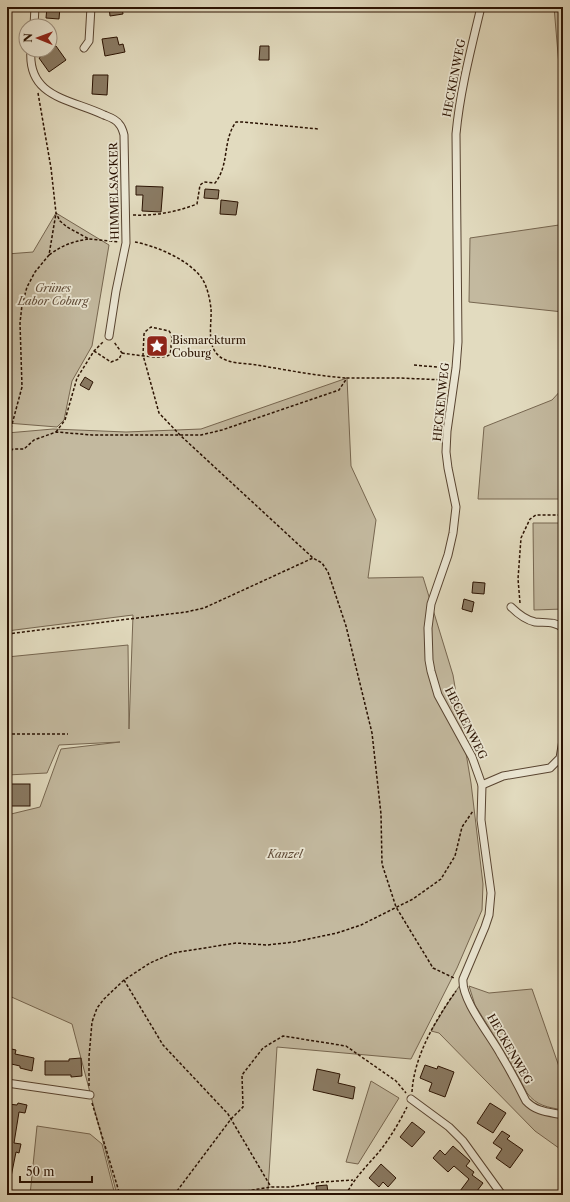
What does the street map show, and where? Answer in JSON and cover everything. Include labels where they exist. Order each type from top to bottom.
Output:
[{"type":"street","points":[[35,18],[36,7]]},
{"type":"street","points":[[84,48],[89,41],[91,7]]},
{"type":"street","name":"HECKENWEG","points":[[481,7],[463,84],[456,134],[458,342],[456,368],[447,431],[446,452],[456,507],[453,533],[448,555],[431,604],[428,628],[429,660],[438,695],[472,757],[482,785],[481,820],[491,893],[489,915],[462,982],[466,996],[501,1054],[526,1100],[532,1107],[539,1110],[563,1115]]},
{"type":"street","points":[[32,58],[32,70],[37,81]]},
{"type":"street","name":"HIMMELSACKER","points":[[37,81],[48,92],[56,96],[116,120],[122,128],[124,135],[126,243],[116,291],[109,336]]},
{"type":"street","points":[[511,607],[522,617],[534,622],[555,623],[563,628]]},
{"type":"street","points":[[482,785],[503,776],[550,768],[560,758],[563,740]]},
{"type":"street","points":[[7,1083],[90,1094]]},
{"type":"street","points":[[411,1099],[449,1127],[463,1142],[502,1195]]},
{"type":"path","points":[[37,81],[51,168],[56,213],[49,255]]},
{"type":"path","points":[[126,214],[147,216],[166,213],[196,204],[200,185],[204,182],[215,183],[221,176],[232,127],[236,122],[319,129]]},
{"type":"path","points":[[56,213],[60,221],[67,227],[88,239]]},
{"type":"path","points":[[7,443],[22,386],[20,323],[22,305],[27,287],[35,272],[49,255],[64,245],[74,241],[88,239],[126,243],[136,242],[170,254],[193,268],[202,278],[211,308],[212,346],[215,352],[220,356],[234,362],[316,376],[454,380]]},
{"type":"path","points":[[56,432],[65,420],[77,378],[94,351],[109,336],[122,353],[143,355],[168,356],[173,338],[169,331],[151,327],[144,334],[143,355],[159,413],[181,436],[313,558],[322,563],[328,572],[346,626],[372,733],[381,814],[382,864],[396,907],[433,968],[462,982],[431,1031],[420,1058],[412,1084],[411,1099],[396,1127],[384,1145],[354,1180],[346,1195]]},
{"type":"path","points":[[94,351],[111,362],[119,359],[122,353]]},
{"type":"path","points":[[414,365],[456,368]]},
{"type":"path","points":[[7,454],[13,449],[24,449],[34,440],[56,432],[92,435],[201,435],[222,430],[339,390],[347,378]]},
{"type":"path","points":[[522,617],[518,579],[521,538],[530,519],[536,516],[563,515]]},
{"type":"path","points":[[7,634],[186,612],[204,608],[313,558]]},
{"type":"path","points":[[7,734],[68,734]]},
{"type":"path","points":[[120,1195],[90,1094],[89,1057],[92,1022],[97,1008],[104,999],[124,980],[150,963],[173,953],[236,943],[267,945],[302,941],[337,933],[360,925],[414,899],[441,879],[455,856],[462,826],[482,798]]},
{"type":"path","points":[[124,980],[163,1045],[228,1114],[271,1187]]},
{"type":"path","points":[[174,1195],[231,1119],[243,1107],[242,1075],[263,1048],[283,1036],[346,1046],[396,1081],[411,1099]]},
{"type":"path","points":[[222,1195],[271,1187],[289,1187],[322,1182],[354,1180]]},
{"type":"green space","points":[[554,7],[563,7],[563,89],[561,89]]},
{"type":"green space","points":[[562,175],[563,312],[469,302],[470,238],[559,225]]},
{"type":"green space","name":"Grünes Labor Coburg","points":[[56,213],[109,245],[92,346],[72,381],[64,420],[57,427],[7,423],[7,254],[33,252]]},
{"type":"green space","name":"Kanzel","points":[[347,378],[351,466],[376,520],[368,578],[423,577],[453,675],[471,783],[483,884],[482,910],[457,968],[411,1059],[277,1047],[268,1190],[247,1195],[117,1195],[72,1024],[7,995],[7,815],[40,807],[61,749],[120,742],[59,745],[47,773],[7,775],[7,657],[128,645],[129,729],[133,615],[7,631],[7,433],[53,429],[126,432],[201,429]]},
{"type":"green space","points":[[563,388],[563,499],[478,499],[484,427],[552,400]]},
{"type":"green space","points":[[533,523],[563,523],[563,609],[534,610]]},
{"type":"green space","points":[[462,982],[463,988],[532,1107],[563,1115],[563,1151],[535,1131],[439,1033],[431,1031]]},
{"type":"green space","points":[[469,986],[489,993],[532,989],[563,1078],[563,1110],[547,1107],[535,1101],[527,1093],[511,1063],[475,1005]]},
{"type":"green space","points":[[371,1081],[399,1098],[358,1164],[346,1162]]},
{"type":"green space","points":[[37,1126],[90,1134],[102,1144],[115,1195],[30,1195]]},
{"type":"building","points":[[47,7],[60,7],[59,19],[46,18]]},
{"type":"building","points":[[109,7],[122,7],[123,14],[110,16]]},
{"type":"building","points":[[117,37],[119,45],[123,44],[125,52],[105,56],[102,39]]},
{"type":"building","points":[[260,46],[269,46],[269,60],[259,60]]},
{"type":"building","points":[[58,49],[66,60],[49,72],[39,58],[58,58]]},
{"type":"building","points":[[93,75],[108,75],[107,95],[92,94]]},
{"type":"building","points":[[136,186],[163,187],[161,212],[142,211],[143,195],[136,195]]},
{"type":"building","points":[[205,189],[219,190],[218,199],[204,198]]},
{"type":"building","points":[[221,200],[238,202],[236,215],[220,214]]},
{"type":"building","points":[[85,377],[93,382],[89,390],[80,385]]},
{"type":"building","points":[[473,582],[485,583],[484,594],[472,593]]},
{"type":"building","points":[[464,599],[474,602],[472,612],[462,609]]},
{"type":"building","points":[[7,784],[30,784],[30,806],[7,806]]},
{"type":"building","points":[[7,1048],[16,1050],[15,1054],[34,1058],[32,1071],[7,1063]]},
{"type":"building","points":[[81,1058],[82,1076],[71,1077],[71,1075],[45,1075],[45,1061],[69,1061],[69,1059]]},
{"type":"building","points":[[425,1065],[437,1069],[438,1066],[454,1072],[445,1097],[429,1091],[432,1083],[420,1078]]},
{"type":"building","points":[[317,1069],[340,1074],[338,1083],[355,1087],[353,1099],[313,1090]]},
{"type":"building","points":[[18,1103],[27,1105],[25,1113],[19,1112],[14,1143],[21,1144],[19,1153],[16,1152],[11,1177],[7,1177],[8,1104],[17,1105]]},
{"type":"building","points":[[490,1103],[506,1113],[493,1133],[477,1123]]},
{"type":"building","points":[[412,1122],[425,1132],[412,1147],[400,1137]]},
{"type":"building","points":[[502,1131],[510,1136],[507,1139],[523,1150],[510,1168],[496,1158],[502,1149],[493,1143]]},
{"type":"building","points":[[453,1146],[470,1161],[466,1166],[474,1172],[472,1175],[483,1183],[474,1195],[465,1195],[460,1191],[469,1179],[454,1166],[448,1172],[433,1158],[440,1150],[445,1155]]},
{"type":"building","points":[[381,1164],[396,1178],[388,1187],[383,1182],[379,1187],[369,1178]]},
{"type":"building","points":[[327,1185],[328,1193],[317,1195],[316,1186]]},
{"type":"place","name":"Bismarckturm Coburg","points":[[157,346]]}]
